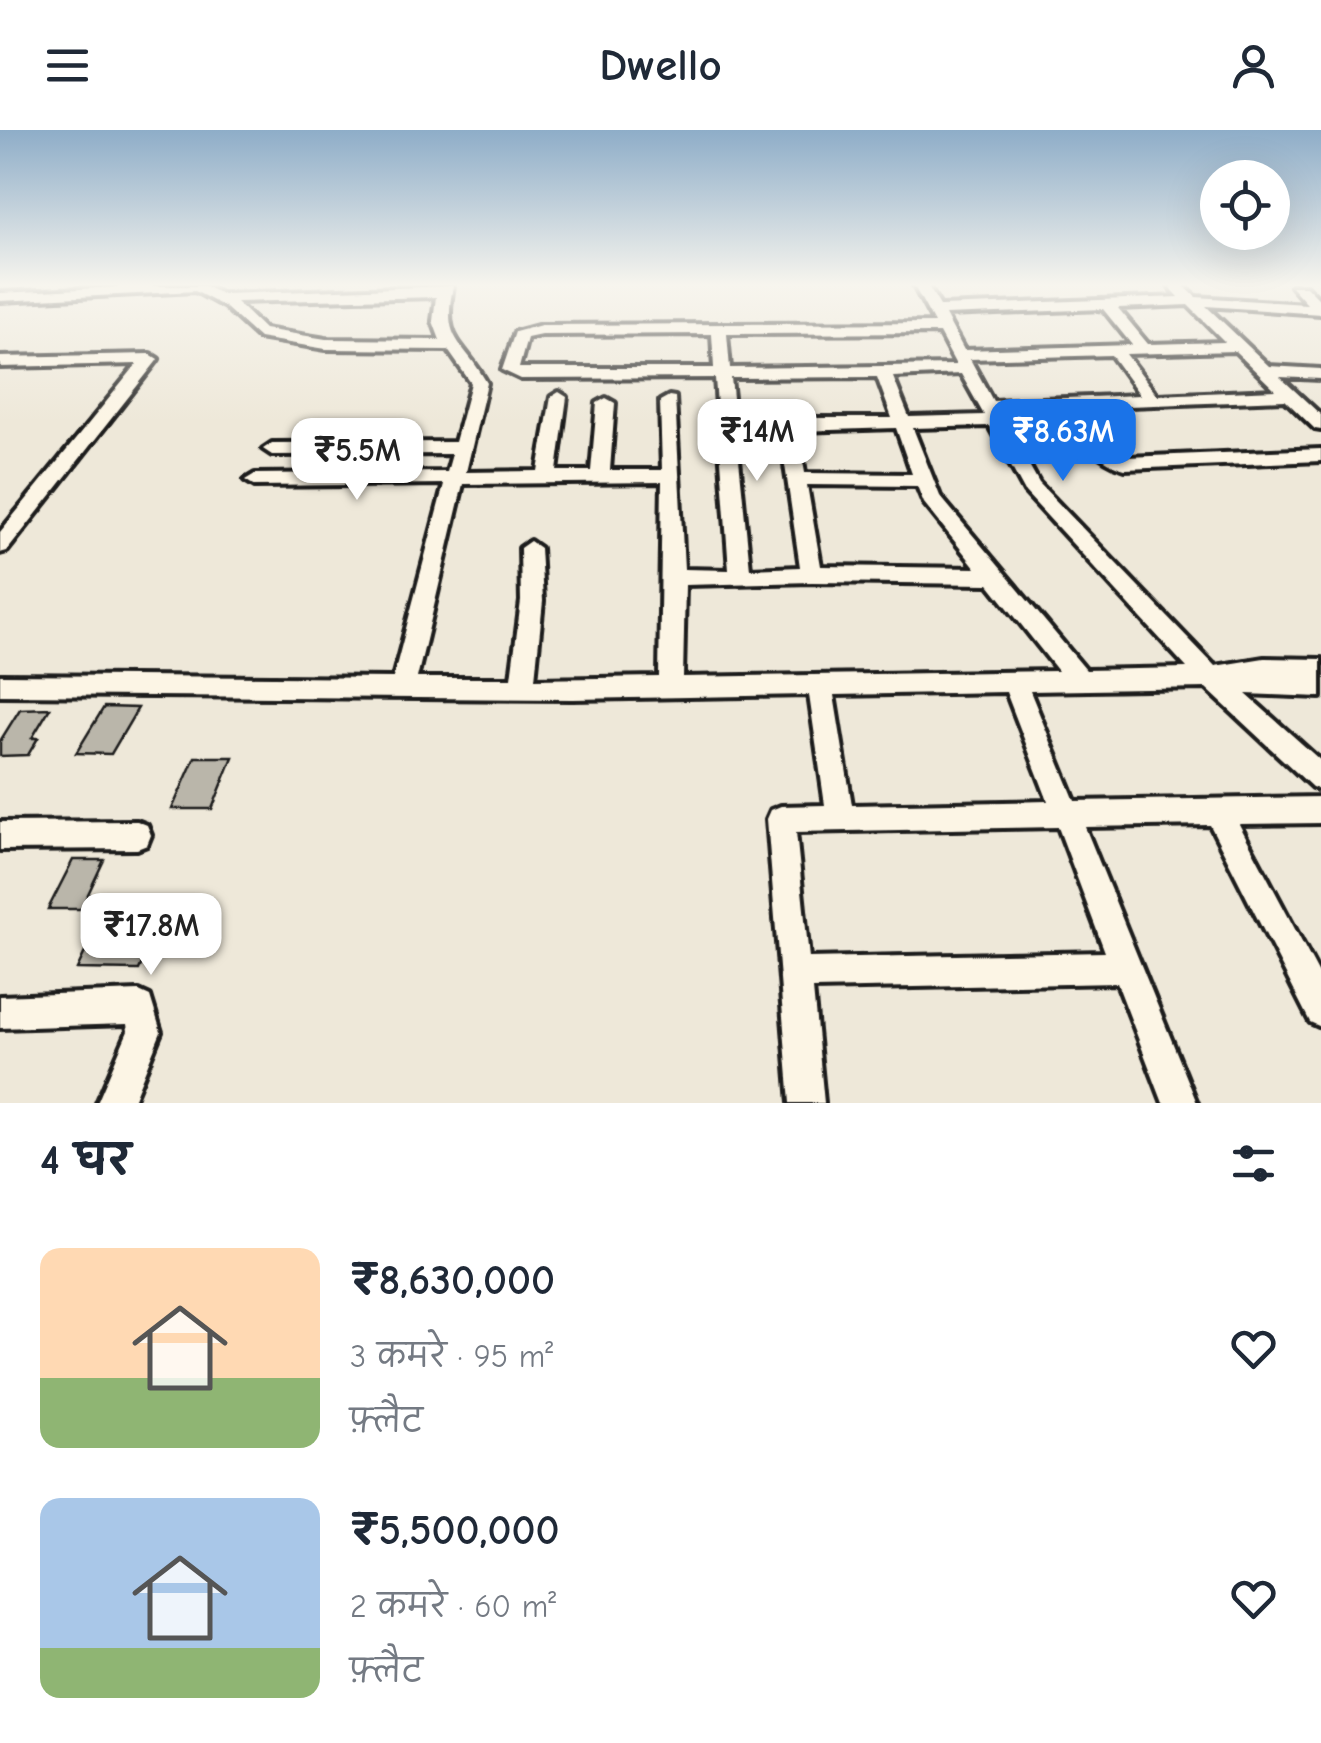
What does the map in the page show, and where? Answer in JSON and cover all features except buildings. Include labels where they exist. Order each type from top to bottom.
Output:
[{"type":"street","points":[[255,331],[326,344],[453,345]]},
{"type":"street","points":[[402,688],[480,383],[468,359],[441,331]]},
{"type":"street","points":[[531,331],[517,340],[510,370],[521,374],[883,372],[1115,350],[1238,346]]},
{"type":"street","points":[[719,331],[740,578]]},
{"type":"street","points":[[948,331],[1032,487],[1212,678],[1321,778]]},
{"type":"street","points":[[1129,331],[1143,348]]},
{"type":"street","points":[[1223,331],[1321,425]]},
{"type":"street","points":[[1115,350],[1151,400]]},
{"type":"street","points":[[0,362],[150,358],[0,546]]},
{"type":"street","points":[[1266,371],[1321,374]]},
{"type":"street","points":[[883,372],[922,480],[946,519],[1080,680]]},
{"type":"street","points":[[726,423],[788,426],[900,422],[1067,404],[1290,395]]},
{"type":"street","points":[[547,476],[559,397]]},
{"type":"street","points":[[668,401],[674,577],[672,687]]},
{"type":"street","points":[[600,476],[606,403]]},
{"type":"street","points":[[1067,404],[1098,448],[1109,458],[1125,463],[1321,455]]},
{"type":"street","points":[[788,426],[812,574]]},
{"type":"street","points":[[428,477],[438,448]]},
{"type":"street","points":[[272,450],[465,448]]},
{"type":"street","points":[[256,480],[669,476]]},
{"type":"street","points":[[799,479],[922,480]]},
{"type":"street","points":[[522,688],[532,601],[530,548]]},
{"type":"street","points":[[674,577],[997,576]]},
{"type":"street","points":[[1212,678],[1234,670],[1321,669]]},
{"type":"street","points":[[0,685],[522,688],[1212,678],[1246,684],[1321,687]]},
{"type":"street","points":[[1014,681],[1180,1103]]},
{"type":"street","points":[[820,684],[840,818]]},
{"type":"street","points":[[807,1103],[781,819],[1321,810]]},
{"type":"street","points":[[1217,811],[1321,1011]]},
{"type":"street","points":[[0,836],[137,835]]},
{"type":"street","points":[[796,974],[1126,967]]},
{"type":"street","points":[[0,1012],[140,1007],[145,1032],[114,1103]]}]
